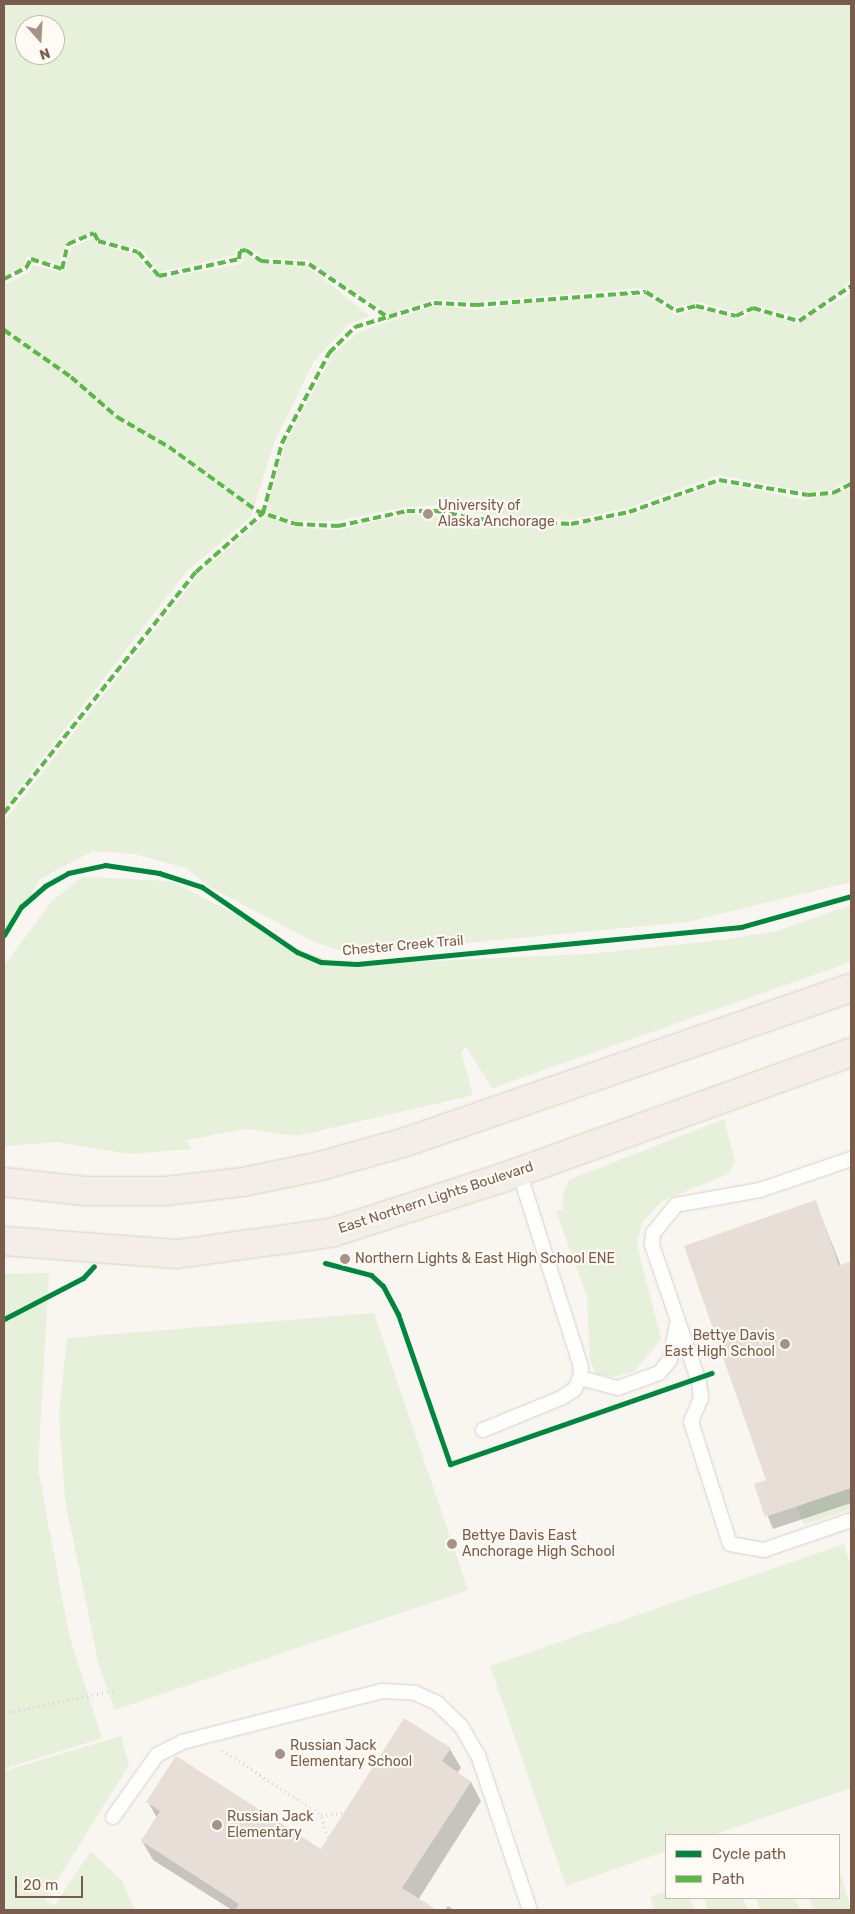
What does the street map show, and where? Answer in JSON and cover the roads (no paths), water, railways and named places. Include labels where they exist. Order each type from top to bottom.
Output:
[{"type":"main road","points":[[4,1182],[84,1191],[166,1191],[243,1182],[320,1166],[416,1139],[851,988]]},
{"type":"main road","name":"East Northern Lights Boulevard","points":[[4,1241],[177,1254],[252,1247],[331,1233],[519,1172],[851,1052]]},
{"type":"lane","points":[[851,1159],[760,1190],[676,1205],[653,1233],[652,1245],[677,1321],[700,1382],[701,1398],[692,1422],[730,1544],[764,1550],[851,1520]]},
{"type":"lane","points":[[483,1430],[560,1398],[574,1390],[580,1378],[582,1367],[519,1172]]},
{"type":"lane","points":[[580,1378],[618,1388],[659,1373],[675,1347],[677,1321]]},
{"type":"lane","points":[[113,1817],[157,1755],[203,1737],[382,1691],[415,1693],[437,1703],[461,1726],[478,1755],[530,1910]]},
{"type":"place","name":"University of Alaska Anchorage","points":[[428,514]]},
{"type":"place","name":"Northern Lights & East High School ENE","points":[[345,1259]]},
{"type":"place","name":"Bettye Davis East High School","points":[[785,1344]]},
{"type":"place","name":"Bettye Davis East Anchorage High School","points":[[452,1544]]},
{"type":"place","name":"Russian Jack Elementary School","points":[[280,1754]]},
{"type":"place","name":"Russian Jack Elementary","points":[[217,1825]]}]
